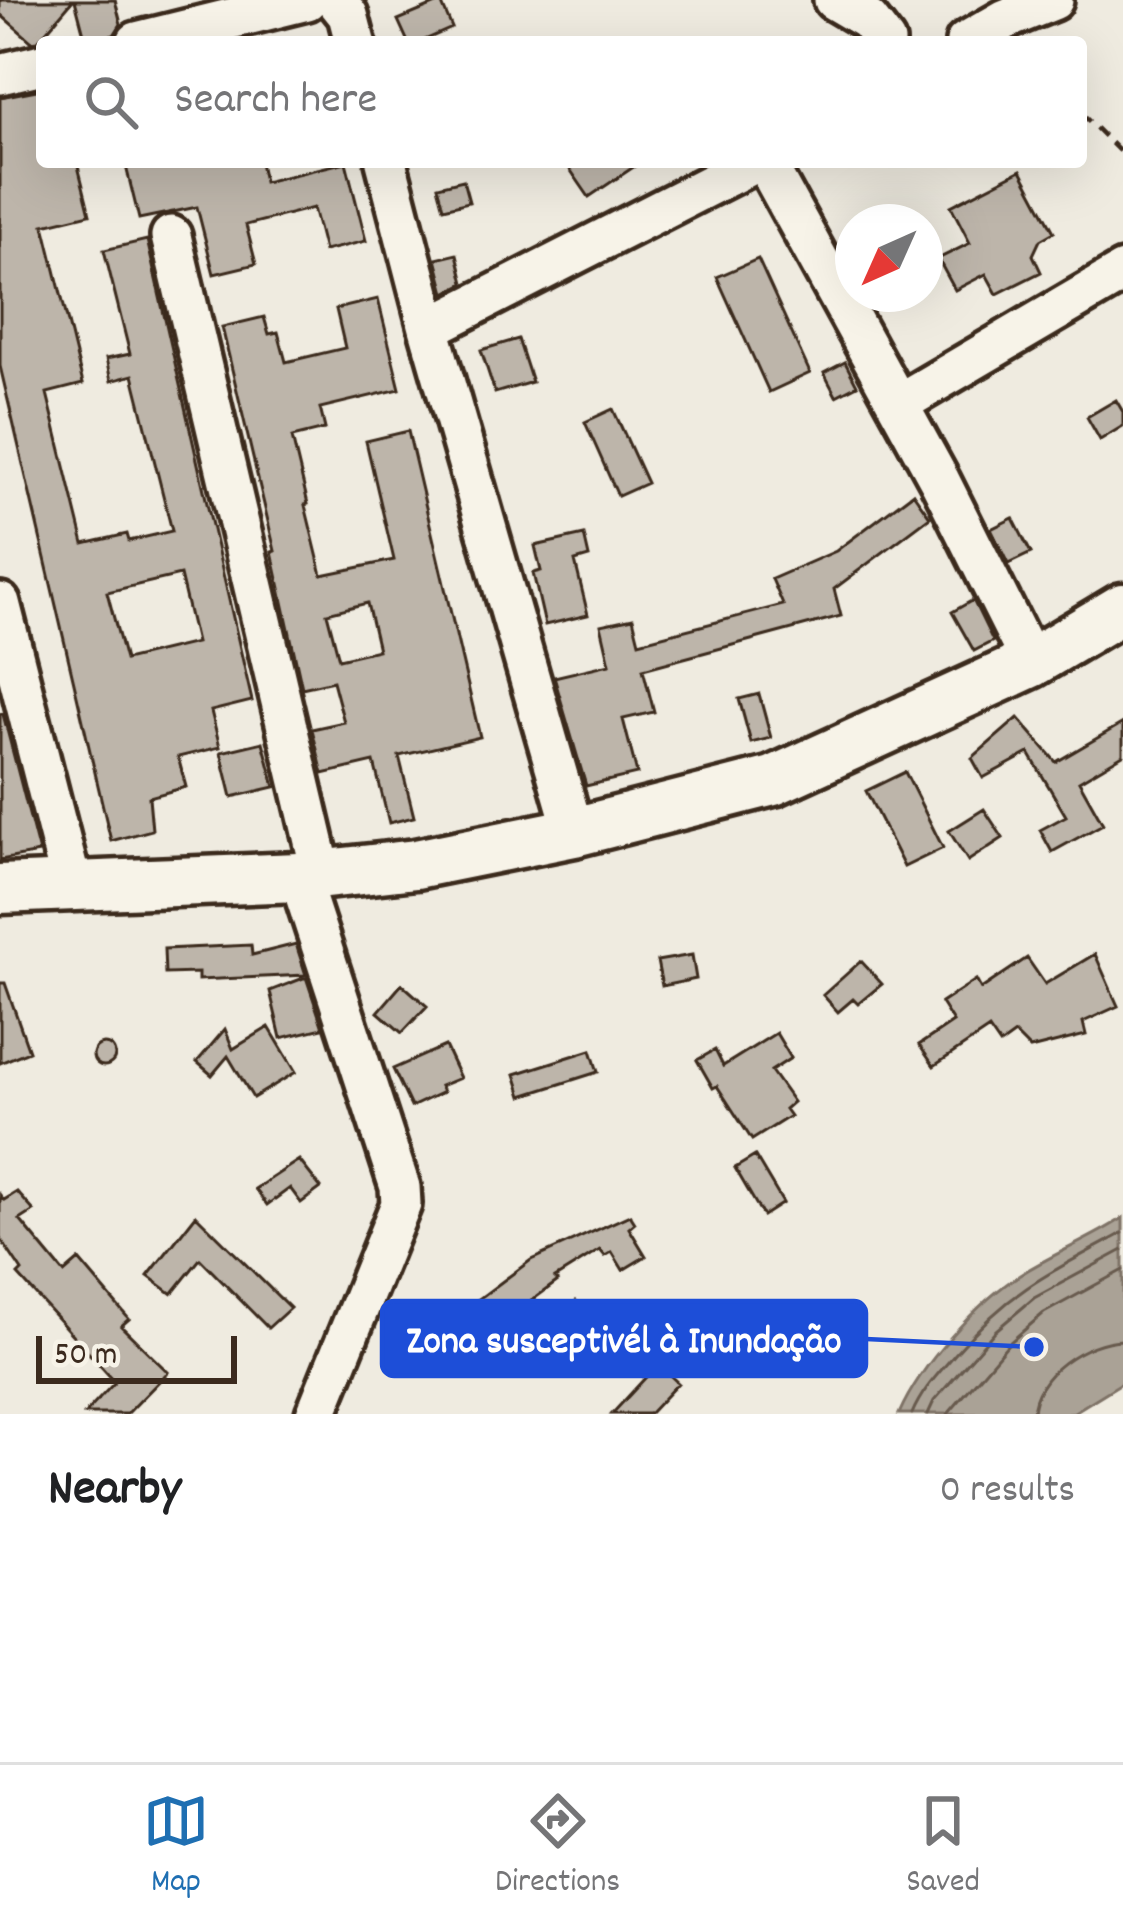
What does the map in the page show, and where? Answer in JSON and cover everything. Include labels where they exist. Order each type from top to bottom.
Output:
[{"type":"main road","points":[[0,889],[310,876],[416,864],[574,832],[773,781],[1031,663],[1123,608]]},
{"type":"lane","points":[[156,36],[245,8],[307,0]]},
{"type":"lane","points":[[338,0],[353,36]]},
{"type":"lane","points":[[833,0],[868,20],[880,36]]},
{"type":"lane","points":[[976,36],[1053,0]]},
{"type":"lane","points":[[0,74],[36,65]]},
{"type":"lane","points":[[388,168],[574,832]]},
{"type":"lane","points":[[429,328],[743,168]]},
{"type":"lane","points":[[767,168],[898,404],[1031,663]]},
{"type":"lane","points":[[170,236],[310,876],[400,1187],[400,1204],[316,1414]]},
{"type":"lane","points":[[898,404],[1123,272]]},
{"type":"lane","points":[[0,603],[72,886]]},
{"type":"path","points":[[1087,118],[1123,155]]},
{"type":"water","points":[[1123,1218],[1123,1382],[1071,1414],[899,1414],[936,1355],[988,1300],[1023,1273]]},
{"type":"building","points":[[0,0],[73,0],[36,41],[0,14]]},
{"type":"building","points":[[75,0],[115,0],[121,24],[114,35],[84,36]]},
{"type":"building","points":[[441,2],[452,28],[434,36],[405,36],[398,20]]},
{"type":"building","points":[[36,90],[36,168],[78,168],[90,214],[44,225],[83,384],[47,393],[84,544],[127,534],[129,541],[172,531],[133,375],[111,381],[106,359],[130,354],[104,250],[147,240],[252,701],[211,711],[220,747],[178,757],[186,787],[149,797],[152,830],[111,841],[0,366],[0,97]],"holes":[[[180,575],[196,643],[125,660],[107,592]]]},
{"type":"building","points":[[126,168],[261,168],[264,182],[321,168],[348,168],[366,241],[324,251],[313,208],[246,225],[256,264],[214,274],[197,207],[139,219]]},
{"type":"building","points":[[569,168],[632,168],[589,197]]},
{"type":"building","points":[[1021,170],[1054,232],[1040,240],[1033,255],[1041,272],[997,294],[986,274],[955,290],[943,268],[943,256],[970,243],[951,206]]},
{"type":"building","points":[[463,180],[469,202],[444,208],[438,186]]},
{"type":"building","points":[[457,254],[464,283],[445,293],[436,259]]},
{"type":"building","points":[[758,259],[810,373],[769,392],[717,277]]},
{"type":"building","points":[[378,299],[400,389],[320,408],[325,429],[292,437],[322,575],[394,560],[366,441],[408,431],[480,737],[399,756],[414,817],[389,823],[374,762],[323,774],[312,729],[344,722],[333,681],[302,688],[222,327],[264,317],[269,334],[278,332],[286,362],[345,348],[336,309]],"holes":[[[367,603],[378,650],[339,659],[327,613]]]},
{"type":"building","points":[[518,339],[532,382],[495,393],[481,350]]},
{"type":"building","points":[[845,362],[857,385],[836,396],[824,373]]},
{"type":"building","points":[[1116,400],[1123,412],[1123,426],[1100,440],[1087,417]]},
{"type":"building","points":[[613,409],[647,483],[618,496],[585,422]]},
{"type":"building","points":[[913,493],[930,517],[834,589],[841,616],[643,669],[654,712],[623,719],[637,774],[586,786],[554,677],[610,664],[601,625],[633,618],[639,642],[783,605],[772,579],[836,551]]},
{"type":"building","points":[[1013,518],[1031,553],[1008,564],[991,529]]},
{"type":"building","points":[[584,535],[589,557],[575,561],[588,615],[545,625],[533,573],[541,571],[535,546]]},
{"type":"building","points":[[973,600],[993,641],[974,651],[952,612]]},
{"type":"building","points":[[759,694],[771,738],[751,743],[739,699]]},
{"type":"building","points":[[0,714],[39,853],[0,860]]},
{"type":"building","points":[[1018,718],[1056,762],[1123,723],[1123,755],[1079,781],[1103,824],[1052,852],[1040,830],[1066,816],[1029,753],[983,778],[972,758]]},
{"type":"building","points":[[263,742],[275,787],[232,797],[221,752]]},
{"type":"building","points":[[905,772],[943,848],[904,867],[866,791]]},
{"type":"building","points":[[984,809],[1003,838],[968,861],[949,831]]},
{"type":"building","points":[[296,944],[306,975],[198,980],[198,973],[165,974],[164,949],[251,945],[252,955]]},
{"type":"building","points":[[1095,954],[1118,1006],[1083,1022],[1086,1035],[1030,1049],[1015,1034],[1000,1045],[989,1029],[934,1066],[919,1045],[953,1022],[941,1003],[976,980],[981,989],[1027,958],[1045,984]]},
{"type":"building","points":[[692,955],[696,979],[662,986],[657,961]]},
{"type":"building","points":[[861,961],[882,984],[858,1004],[853,999],[838,1012],[823,995]]},
{"type":"building","points":[[306,977],[323,1028],[281,1038],[270,991]]},
{"type":"building","points":[[0,983],[5,983],[29,1051],[0,1063]]},
{"type":"building","points":[[402,984],[427,1006],[402,1033],[378,1012]]},
{"type":"building","points":[[269,1027],[296,1072],[253,1098],[228,1056],[212,1075],[197,1062],[225,1029],[233,1049]]},
{"type":"building","points":[[776,1033],[791,1058],[771,1071],[793,1102],[785,1109],[790,1116],[752,1140],[697,1060],[715,1050],[723,1066]]},
{"type":"building","points":[[104,1044],[115,1055],[104,1066],[93,1055]]},
{"type":"building","points":[[445,1046],[460,1078],[411,1107],[393,1069]]},
{"type":"building","points":[[591,1050],[598,1072],[522,1096],[515,1074]]},
{"type":"building","points":[[755,1156],[783,1203],[763,1216],[735,1168]]},
{"type":"building","points":[[299,1160],[321,1188],[301,1203],[290,1188],[267,1205],[255,1189]]},
{"type":"building","points":[[17,1192],[34,1211],[20,1220],[64,1273],[79,1260],[129,1319],[121,1326],[168,1372],[127,1414],[85,1414],[115,1382],[18,1275],[22,1271],[0,1238],[0,1195],[4,1200]]},
{"type":"building","points":[[196,1215],[290,1308],[268,1328],[200,1259],[172,1294],[148,1276]]},
{"type":"building","points":[[630,1215],[635,1223],[629,1228],[646,1256],[623,1270],[612,1252],[605,1256],[600,1250],[555,1278],[558,1281],[496,1327],[476,1301],[531,1260]]},
{"type":"building","points":[[576,1301],[605,1332],[587,1348],[560,1318]]},
{"type":"building","points":[[658,1364],[678,1383],[649,1414],[612,1414]]},
{"type":"place","name":"Zona susceptivél à Inundação","points":[[1034,1347]]}]
